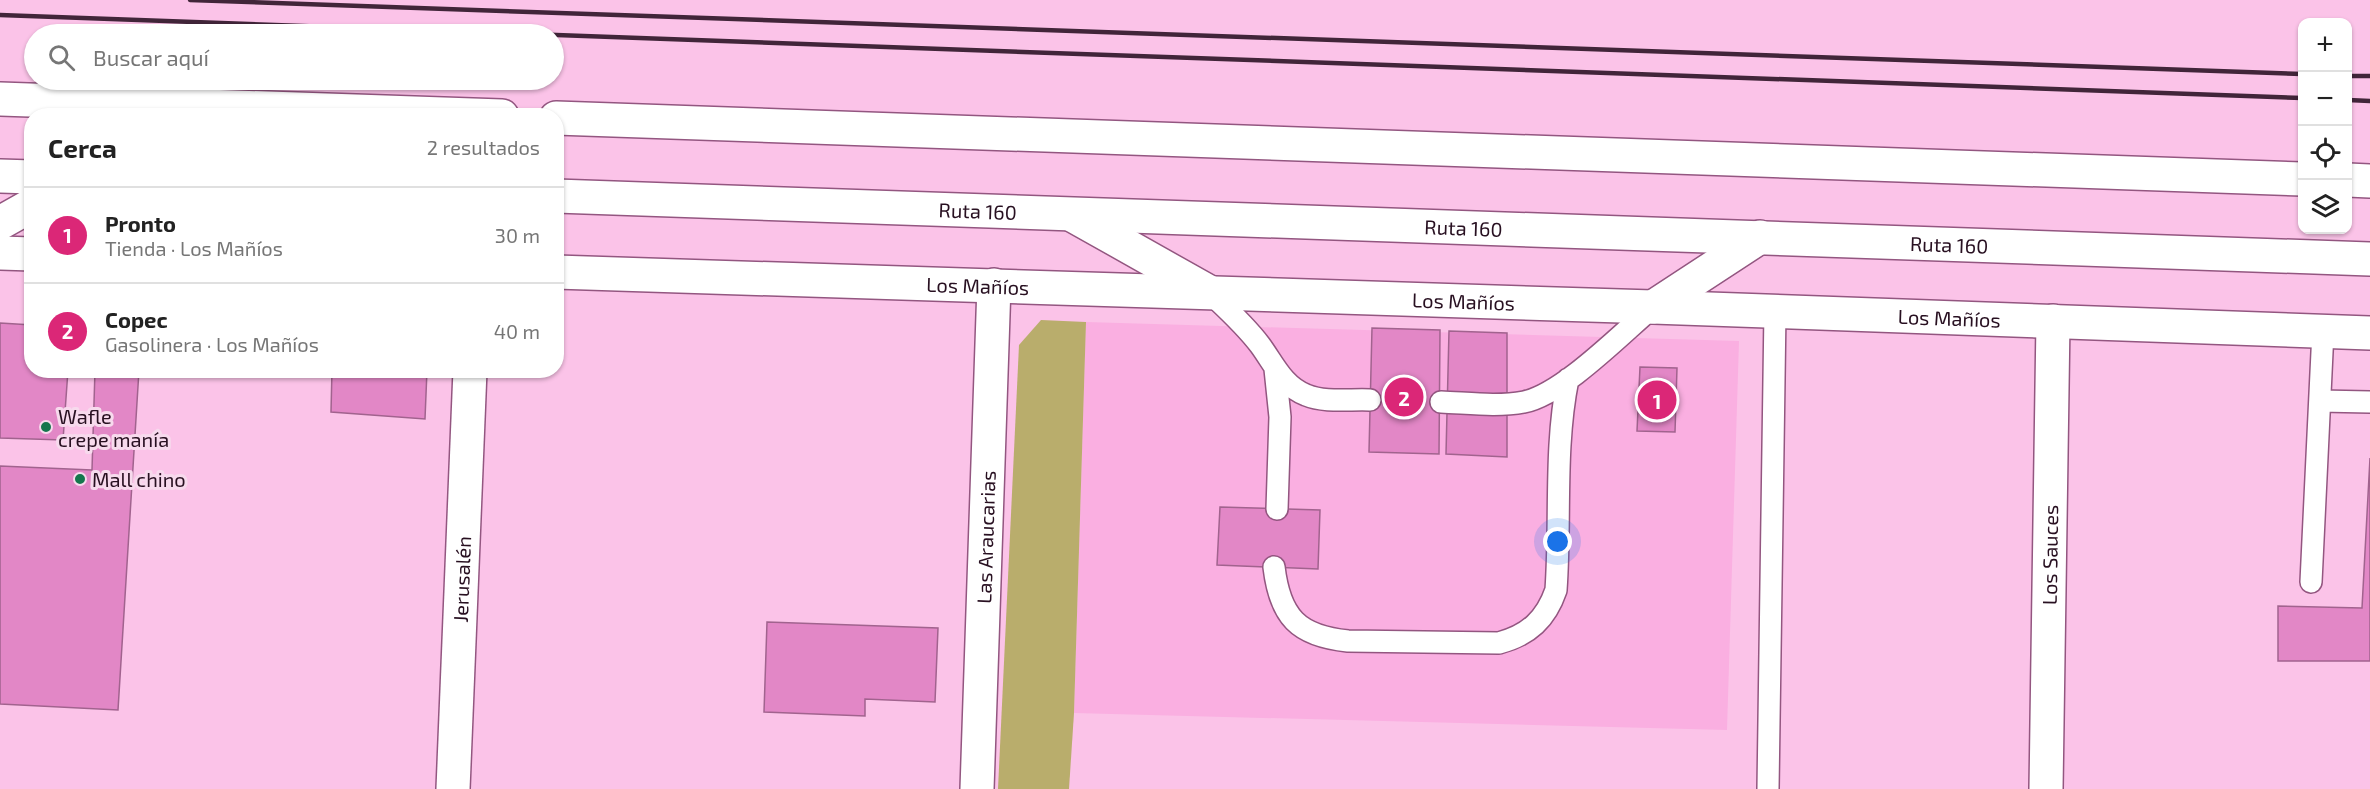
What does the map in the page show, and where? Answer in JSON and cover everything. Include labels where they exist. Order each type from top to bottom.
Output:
[{"type":"main road","points":[[0,99],[274,108]]},
{"type":"main road","points":[[564,118],[2298,178]]},
{"type":"main road","points":[[0,176],[24,177]]},
{"type":"main road","points":[[2352,180],[2370,181]]},
{"type":"main road","name":"Ruta 160","points":[[564,196],[2370,259]]},
{"type":"main road","points":[[0,223],[24,210]]},
{"type":"main road","points":[[1070,213],[1209,292]]},
{"type":"main road","points":[[1653,307],[1760,237]]},
{"type":"main road","points":[[0,253],[24,254]]},
{"type":"main road","name":"Los Mañíos","points":[[564,272],[1775,311],[2370,333]]},
{"type":"main road","name":"Las Araucarias","points":[[977,789],[994,285]]},
{"type":"main road","name":"Los Sauces","points":[[2046,789],[2053,321]]},
{"type":"main road","name":"Jerusalén","points":[[453,789],[470,378]]},
{"type":"lane","points":[[1209,292],[1260,345],[1283,380],[1307,395],[1321,399],[1370,400]]},
{"type":"lane","points":[[1441,402],[1505,404],[1523,402],[1547,393],[1568,379],[1653,307]]},
{"type":"lane","points":[[1768,789],[1775,311]]},
{"type":"lane","points":[[2311,582],[2324,331]]},
{"type":"lane","points":[[1275,368],[1281,417],[1276,509]]},
{"type":"lane","points":[[1274,567],[1277,592],[1290,617],[1314,635],[1329,639],[1499,643],[1515,639],[1529,631],[1541,620],[1556,590],[1561,425],[1568,379]]},
{"type":"lane","points":[[2320,401],[2370,402]]},
{"type":"shaded area","points":[[1041,320],[1086,322],[1074,713],[1069,789],[998,789],[1019,345]]},
{"type":"shaded area","points":[[1086,322],[1739,341],[1727,730],[1074,713]]},
{"type":"building","points":[[0,323],[24,324],[24,378],[67,378],[63,440],[0,438]]},
{"type":"building","points":[[1372,328],[1440,330],[1439,454],[1369,452]]},
{"type":"building","points":[[1449,331],[1507,333],[1507,457],[1446,454]]},
{"type":"building","points":[[1640,367],[1677,368],[1675,432],[1637,431]]},
{"type":"building","points":[[95,378],[139,378],[118,710],[0,704],[0,466],[92,470]]},
{"type":"building","points":[[332,378],[427,378],[425,419],[331,412]]},
{"type":"building","points":[[2370,458],[2370,661],[2278,661],[2278,606],[2362,608]]},
{"type":"building","points":[[1220,507],[1320,510],[1318,569],[1217,565]]},
{"type":"building","points":[[767,622],[938,628],[935,702],[865,699],[865,716],[764,712]]},
{"type":"railway","points":[[190,0],[2298,74]]},
{"type":"railway","points":[[0,15],[250,24]]},
{"type":"railway","points":[[564,35],[2298,98]]},
{"type":"railway","points":[[2352,76],[2370,76]]},
{"type":"railway","points":[[2352,100],[2370,101]]},
{"type":"place","name":"Copec","points":[[1404,397]]},
{"type":"place","name":"Pronto","points":[[1657,400]]},
{"type":"place","name":"Wafle crepe manía","points":[[46,427]]},
{"type":"place","name":"Mall chino","points":[[80,479]]}]
